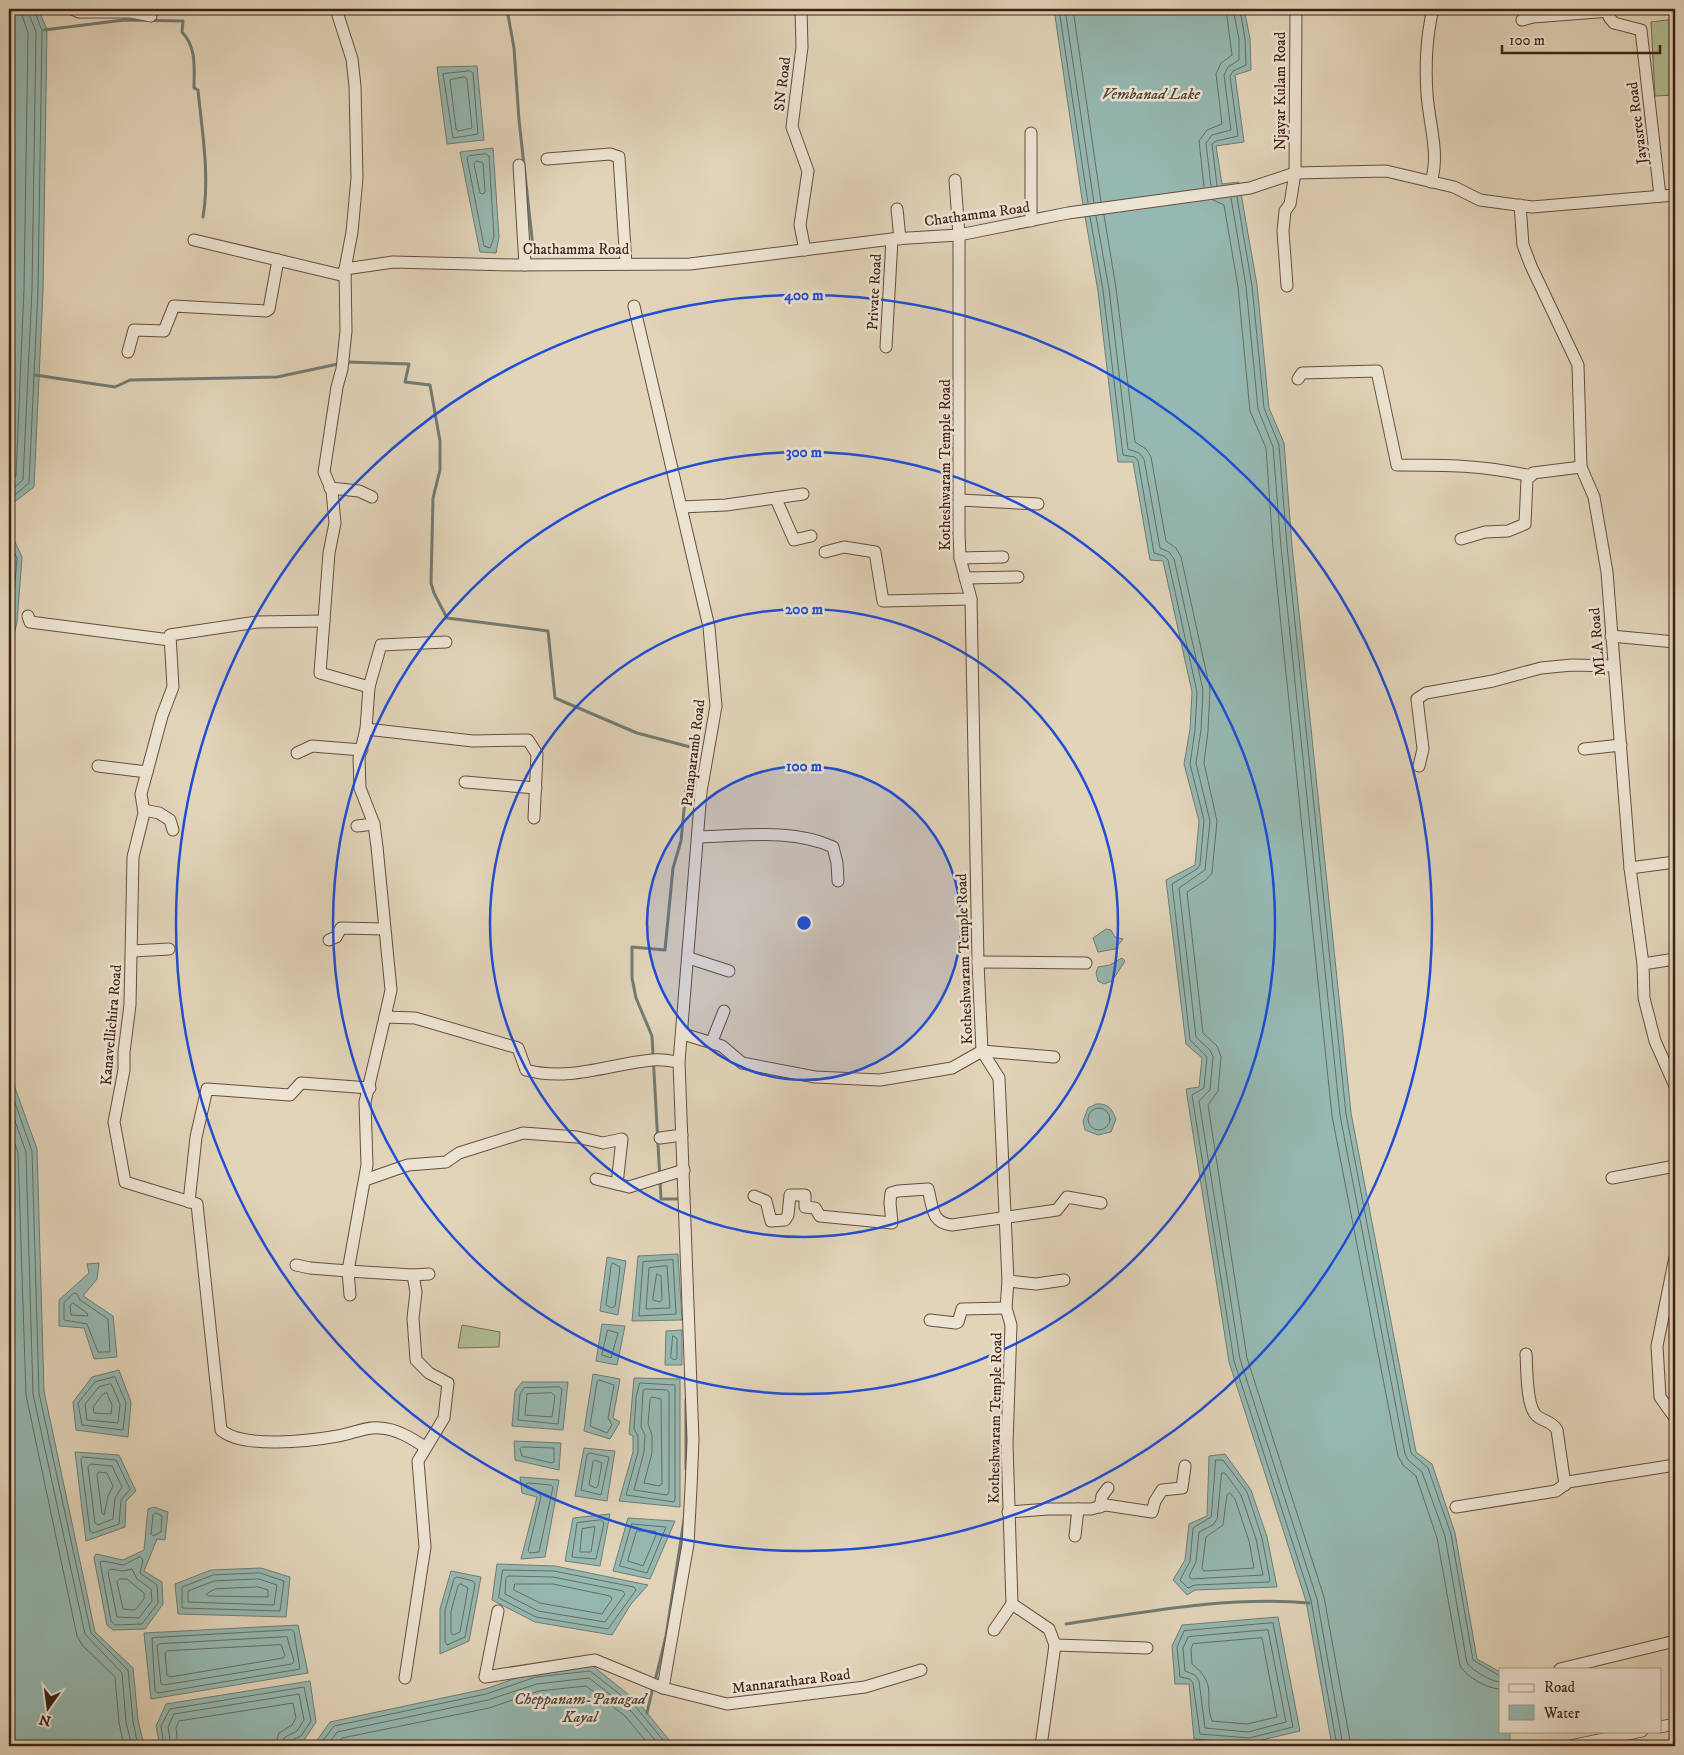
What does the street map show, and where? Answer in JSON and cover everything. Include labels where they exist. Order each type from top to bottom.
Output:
[{"type":"street","points":[[336,9],[352,59],[355,86],[357,178],[352,232],[345,272],[346,331],[342,369],[337,387],[324,472],[330,488],[335,523],[330,553],[320,673],[369,687]]},
{"type":"street","name":"SN Road","points":[[801,9],[802,47],[792,127],[808,171],[800,225],[805,250]]},
{"type":"street","name":"Njayar Kulam Road","points":[[1286,286],[1283,231],[1285,211],[1290,204],[1295,173],[1296,9]]},
{"type":"street","points":[[1431,182],[1436,166],[1436,152],[1431,136],[1427,93],[1426,39],[1433,9]]},
{"type":"street","points":[[77,10],[131,12],[150,16]]},
{"type":"street","points":[[1522,20],[1533,17],[1610,10]]},
{"type":"street","name":"Jayasree Road","points":[[1610,10],[1609,17],[1614,22],[1641,30],[1660,196]]},
{"type":"street","points":[[1031,133],[1031,222]]},
{"type":"street","points":[[547,160],[610,154],[619,156],[626,264]]},
{"type":"street","points":[[519,165],[524,265]]},
{"type":"street","name":"Chathamma Road","points":[[345,272],[393,262],[524,265],[690,264],[896,239],[959,235],[1031,222],[1068,213],[1250,188],[1295,173],[1386,171],[1454,188],[1480,200],[1532,207],[1675,195]]},
{"type":"street","name":"Kotheshwaram Temple Road","points":[[955,180],[959,235],[960,558],[971,600],[978,962],[982,1051],[999,1078],[1008,1281],[1006,1308],[1011,1325],[1007,1444],[1012,1604]]},
{"type":"street","name":"MLA Road","points":[[1520,205],[1523,245],[1578,365],[1581,467],[1594,497],[1607,572],[1610,636],[1621,745],[1630,868],[1643,964],[1644,998],[1655,1041],[1675,1086]]},
{"type":"street","name":"Private Road","points":[[886,347],[897,209]]},
{"type":"street","points":[[194,240],[278,260],[345,272]]},
{"type":"street","points":[[128,352],[134,330],[164,331],[174,306],[266,311],[269,308],[278,260]]},
{"type":"street","name":"Panaparamb Road","points":[[634,306],[709,627],[716,706],[701,792],[683,1034],[679,1062],[693,1440],[688,1544],[663,1688]]},
{"type":"street","points":[[1298,379],[1302,373],[1377,371],[1397,465],[1467,465],[1491,467],[1530,476]]},
{"type":"street","points":[[1461,539],[1485,532],[1508,531],[1525,524],[1527,479],[1533,473],[1581,467]]},
{"type":"street","points":[[330,488],[359,491],[372,497]]},
{"type":"street","points":[[681,507],[726,505],[802,494]]},
{"type":"street","points":[[776,499],[794,540],[811,536]]},
{"type":"street","points":[[960,500],[1038,504]]},
{"type":"street","points":[[825,552],[844,547],[875,552],[883,600],[971,600]]},
{"type":"street","points":[[960,558],[1003,557]]},
{"type":"street","points":[[965,578],[1018,577]]},
{"type":"street","points":[[28,616],[30,622],[170,640],[170,635],[257,622],[324,621]]},
{"type":"street","points":[[1610,636],[1675,642]]},
{"type":"street","name":"Kanavellichira Road","points":[[170,640],[174,687],[162,716],[141,794],[144,810],[133,857],[133,951],[124,1070],[114,1122],[125,1182],[189,1202]]},
{"type":"street","points":[[350,1295],[348,1271],[367,1165],[365,1102],[370,1088],[391,990],[374,824],[360,788],[360,758],[366,729],[369,687],[381,645],[446,642]]},
{"type":"street","points":[[1419,766],[1423,749],[1417,699],[1426,692],[1493,681],[1541,668],[1572,665],[1614,666]]},
{"type":"street","points":[[366,729],[473,741],[528,740],[537,754],[534,818]]},
{"type":"street","points":[[1584,749],[1621,745]]},
{"type":"street","points":[[297,753],[312,746],[362,750]]},
{"type":"street","points":[[98,766],[147,772]]},
{"type":"street","points":[[465,782],[536,788]]},
{"type":"street","points":[[144,810],[159,813],[170,820],[173,830]]},
{"type":"street","points":[[357,826],[374,824]]},
{"type":"street","points":[[698,836],[796,835],[818,840],[833,847],[838,881]]},
{"type":"street","points":[[1630,868],[1675,862]]},
{"type":"street","points":[[329,940],[336,937],[341,928],[384,929]]},
{"type":"street","points":[[133,951],[168,949]]},
{"type":"street","points":[[689,958],[729,970]]},
{"type":"street","points":[[1643,964],[1675,958]]},
{"type":"street","points":[[978,962],[1086,963]]},
{"type":"street","points":[[712,1041],[724,1011]]},
{"type":"street","points":[[384,1017],[415,1018],[518,1048],[526,1070],[542,1074],[564,1075],[653,1060],[679,1062]]},
{"type":"street","points":[[683,1034],[712,1041],[722,1046],[742,1063],[815,1077],[880,1080],[952,1068],[982,1051],[1054,1057]]},
{"type":"street","points":[[370,1088],[301,1083],[290,1095],[207,1089],[196,1137],[189,1202],[198,1204],[221,1430],[228,1436],[266,1442],[337,1436],[378,1427],[405,1434],[425,1447]]},
{"type":"street","points":[[365,1180],[408,1165],[446,1162],[459,1153],[523,1133],[577,1137],[604,1143],[622,1139],[617,1184]]},
{"type":"street","points":[[660,1138],[682,1134]]},
{"type":"street","points":[[1612,1178],[1675,1166]]},
{"type":"street","points":[[596,1179],[628,1187],[684,1170]]},
{"type":"street","points":[[754,1196],[766,1201],[771,1221],[785,1220],[788,1215],[790,1195],[805,1195],[805,1207],[815,1208],[820,1216],[892,1223],[890,1204],[892,1193],[898,1191],[928,1189],[936,1219],[943,1224],[965,1224],[1057,1210],[1067,1197],[1101,1203]]},
{"type":"street","points":[[1675,1257],[1670,1306],[1657,1346],[1660,1397],[1675,1418]]},
{"type":"street","points":[[296,1265],[348,1271],[413,1275],[429,1274]]},
{"type":"street","points":[[406,1678],[425,1547],[418,1461],[444,1418],[448,1383],[429,1373],[416,1360],[413,1318],[416,1292],[413,1275]]},
{"type":"street","points":[[1008,1281],[1036,1284],[1064,1280]]},
{"type":"street","points":[[930,1320],[958,1322],[962,1309],[1006,1308]]},
{"type":"street","points":[[1526,1354],[1530,1405],[1536,1415],[1553,1423],[1557,1430],[1565,1485]]},
{"type":"street","points":[[1456,1507],[1556,1491],[1568,1482],[1675,1465]]},
{"type":"street","points":[[1008,1512],[1078,1509],[1106,1505],[1152,1512],[1154,1501],[1162,1490],[1182,1488],[1185,1466]]},
{"type":"street","points":[[1100,1507],[1102,1496],[1108,1488]]},
{"type":"street","points":[[1075,1536],[1078,1509]]},
{"type":"street","points":[[994,1630],[1012,1604],[1049,1629],[1055,1645],[1041,1746]]},
{"type":"street","name":"Mannarathara Road","points":[[498,1611],[485,1677],[595,1660],[663,1688],[727,1704],[865,1687],[921,1670]]},
{"type":"street","points":[[1566,1668],[1675,1641]]},
{"type":"street","points":[[1055,1645],[1147,1648]]},
{"type":"street","points":[[1662,1727],[1675,1724]]},
{"type":"street","points":[[1570,1746],[1637,1732]]},
{"type":"green space","points":[[1675,19],[1675,95],[1655,96],[1651,22]]},
{"type":"green space","points":[[462,1325],[500,1332],[499,1347],[458,1348]]},
{"type":"water","points":[[9,9],[38,9],[47,29],[43,290],[34,487],[9,506]]},
{"type":"water","name":"Vembanad Lake","points":[[1054,9],[1244,9],[1250,38],[1251,70],[1235,75],[1244,142],[1216,146],[1222,184],[1239,182],[1257,285],[1269,408],[1284,443],[1292,546],[1351,1113],[1416,1452],[1432,1464],[1455,1533],[1477,1659],[1499,1671],[1499,1732],[1510,1732],[1510,1746],[1332,1746],[1306,1601],[1229,1362],[1186,1089],[1199,1087],[1202,1058],[1186,1044],[1166,880],[1195,865],[1199,821],[1184,764],[1190,729],[1192,692],[1163,561],[1150,560],[1133,462],[1118,462],[1098,291],[1082,199]]},
{"type":"water","points":[[477,66],[484,140],[447,144],[437,67]]},
{"type":"water","points":[[493,148],[499,237],[496,253],[480,252],[460,152]]},
{"type":"water","points":[[9,529],[22,557],[17,622],[9,658]]},
{"type":"water","points":[[1106,929],[1111,930],[1115,937],[1123,939],[1115,949],[1098,952],[1093,938]]},
{"type":"water","points":[[1122,958],[1125,961],[1112,981],[1104,984],[1098,981],[1096,973],[1098,967],[1110,965]]},
{"type":"water","points":[[9,1071],[37,1149],[44,1391],[95,1632],[133,1668],[138,1720],[144,1746],[9,1746]]},
{"type":"water","points":[[1096,1104],[1107,1106],[1113,1112],[1116,1119],[1111,1132],[1098,1135],[1085,1130],[1083,1121],[1088,1108]]},
{"type":"water","points":[[678,1254],[682,1320],[632,1321],[638,1256]]},
{"type":"water","points":[[607,1257],[626,1261],[618,1315],[600,1311]]},
{"type":"water","points":[[99,1263],[97,1279],[83,1296],[113,1316],[117,1357],[94,1359],[84,1328],[59,1326],[59,1300],[89,1273],[87,1264]]},
{"type":"water","points":[[602,1324],[625,1326],[617,1365],[596,1361]]},
{"type":"water","points":[[682,1330],[682,1365],[665,1365],[666,1331]]},
{"type":"water","points":[[119,1370],[131,1402],[128,1437],[76,1430],[73,1402],[92,1377]]},
{"type":"water","points":[[593,1374],[620,1379],[613,1418],[620,1422],[610,1439],[584,1431]]},
{"type":"water","points":[[634,1378],[680,1379],[680,1507],[619,1501],[633,1452],[633,1436],[629,1434]]},
{"type":"water","points":[[522,1382],[568,1382],[563,1430],[512,1426],[515,1391]]},
{"type":"water","points":[[514,1441],[561,1443],[559,1470],[515,1460]]},
{"type":"water","points":[[584,1448],[615,1451],[607,1501],[575,1496]]},
{"type":"water","points":[[75,1452],[119,1455],[136,1491],[126,1501],[125,1527],[86,1541]]},
{"type":"water","points":[[1225,1454],[1251,1490],[1267,1537],[1277,1587],[1195,1590],[1187,1595],[1173,1580],[1185,1560],[1189,1524],[1207,1516],[1209,1456]]},
{"type":"water","points":[[520,1477],[559,1480],[545,1557],[521,1559],[537,1497],[522,1493]]},
{"type":"water","points":[[154,1507],[168,1512],[165,1540],[157,1539],[144,1571],[162,1582],[163,1604],[145,1629],[113,1630],[107,1625],[94,1558],[96,1554],[123,1560],[144,1550],[148,1509]]},
{"type":"water","points":[[610,1514],[600,1566],[565,1561],[573,1518]]},
{"type":"water","points":[[628,1518],[675,1521],[650,1579],[613,1571]]},
{"type":"water","points":[[497,1564],[555,1566],[648,1585],[631,1604],[612,1635],[535,1622],[492,1600]]},
{"type":"water","points":[[261,1568],[290,1577],[286,1617],[178,1614],[175,1584],[211,1570]]},
{"type":"water","points":[[451,1571],[481,1577],[469,1641],[440,1654],[440,1609]]},
{"type":"water","points":[[1278,1617],[1300,1731],[1249,1743],[1194,1739],[1189,1684],[1175,1684],[1172,1646],[1182,1625]]},
{"type":"water","points":[[298,1625],[308,1673],[151,1699],[144,1633]]},
{"type":"water","name":"Cheppanam-Panagad Kayal","points":[[593,1666],[639,1703],[674,1746],[313,1746],[330,1722],[485,1689],[534,1672]]},
{"type":"water","points":[[310,1681],[316,1722],[304,1740],[288,1746],[160,1746],[156,1726],[166,1704]]},
{"type":"waterway","points":[[507,9],[514,48],[519,120],[533,247]]},
{"type":"waterway","points":[[44,30],[124,20],[183,21],[182,32],[187,38],[194,58],[194,88],[198,90],[203,137],[206,170],[203,217]]},
{"type":"waterway","points":[[348,362],[409,364],[405,382],[430,385],[440,441],[440,470],[433,498],[431,583],[447,618],[548,631],[555,698],[637,733],[694,748],[686,789],[681,841],[673,868],[665,950],[632,947],[632,978],[636,998],[652,1036],[661,1199],[681,1199]]},
{"type":"waterway","points":[[35,375],[115,387],[130,380],[277,377],[338,364]]},
{"type":"waterway","points":[[686,1400],[686,1469]]},
{"type":"waterway","points":[[655,1681],[666,1636],[684,1520]]},
{"type":"waterway","points":[[1066,1624],[1218,1603],[1279,1601],[1309,1603]]},
{"type":"waterway","points":[[647,1713],[653,1687]]}]
